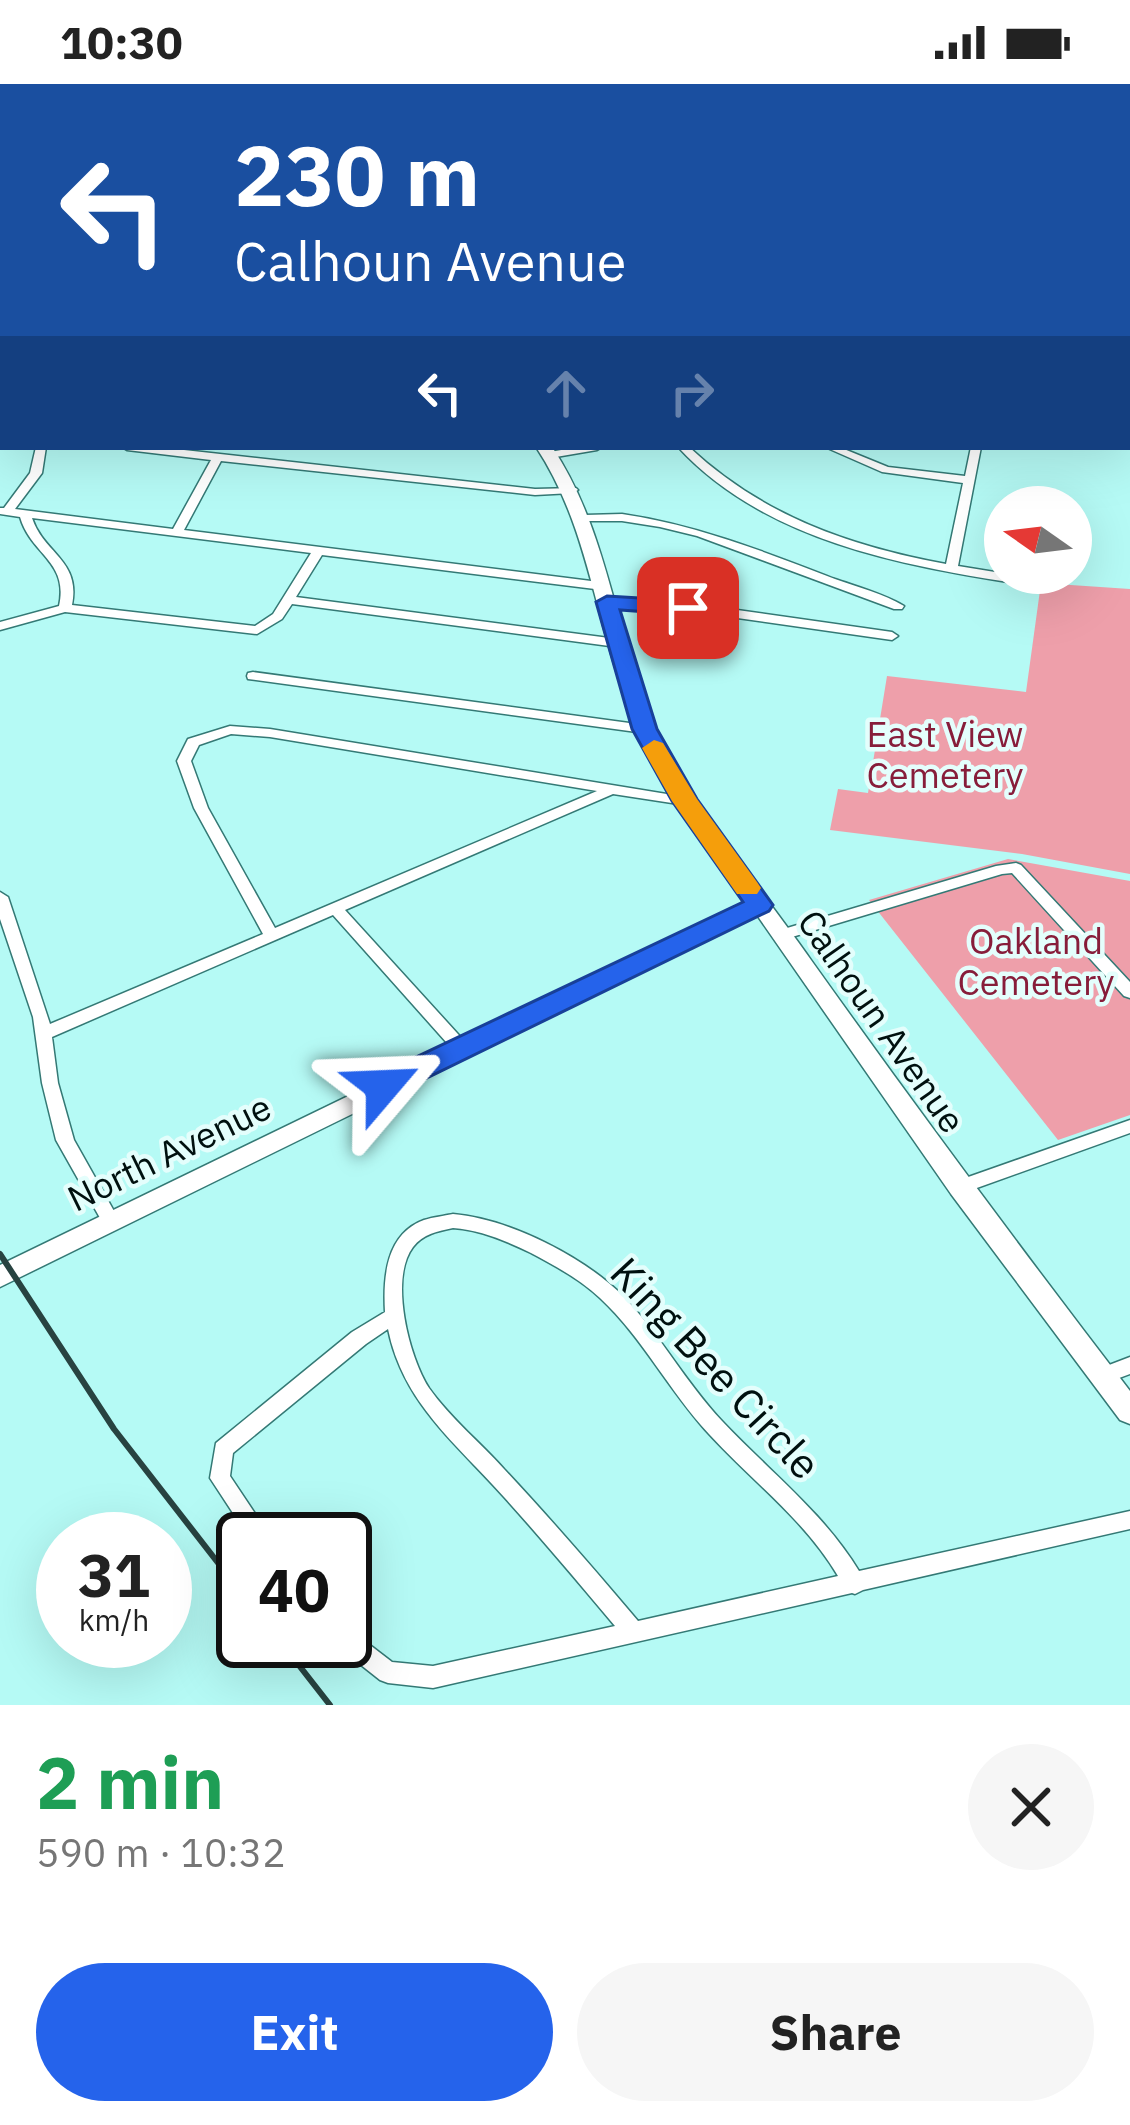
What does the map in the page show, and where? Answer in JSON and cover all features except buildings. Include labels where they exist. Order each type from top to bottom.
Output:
[{"type":"street","points":[[635,84],[664,84]]},
{"type":"street","points":[[4,511],[36,473],[40,450]]},
{"type":"street","points":[[152,450],[535,492],[572,490]]},
{"type":"street","points":[[686,450],[726,486],[862,549],[984,575]]},
{"type":"street","points":[[837,450],[886,470],[970,480]]},
{"type":"street","points":[[951,570],[975,450]]},
{"type":"street","name":"Calhoun Avenue","points":[[547,451],[585,518],[644,729],[685,801],[959,1187],[1130,1412]]},
{"type":"street","points":[[177,532],[217,458]]},
{"type":"street","points":[[4,511],[320,549],[892,636]]},
{"type":"street","points":[[25,514],[30,537],[58,558],[69,596],[65,608]]},
{"type":"street","points":[[585,518],[635,520],[720,540],[847,592],[898,606]]},
{"type":"street","points":[[0,626],[65,608],[257,630],[268,626],[290,600],[320,549]]},
{"type":"street","points":[[290,600],[617,643]]},
{"type":"street","points":[[253,676],[644,729]]},
{"type":"street","points":[[271,934],[201,808],[188,775],[184,754],[201,737],[230,730],[270,733],[607,792],[685,801]]},
{"type":"street","points":[[43,1034],[607,792]]},
{"type":"street","points":[[782,935],[1001,868],[1016,868],[1130,992]]},
{"type":"street","points":[[0,897],[41,1017],[65,1140],[110,1220]]},
{"type":"street","name":"North Avenue","points":[[0,1277],[759,905]]},
{"type":"street","points":[[335,908],[461,1048]]},
{"type":"street","points":[[959,1187],[1130,1126]]},
{"type":"street","name":"King Bee Circle","points":[[632,1630],[418,1388],[394,1316],[394,1262],[411,1239],[435,1224],[478,1223],[589,1278],[640,1330],[699,1410],[830,1543],[855,1584]]},
{"type":"street","points":[[243,1512],[220,1478],[224,1449],[359,1338],[394,1316]]},
{"type":"street","points":[[1102,1376],[1130,1365]]},
{"type":"street","points":[[372,1660],[388,1672],[433,1677],[1130,1520]]},
{"type":"green space","name":"East View Cemetery","points":[[1092,586],[1130,589],[1130,874],[1022,854],[830,830],[838,789],[868,793],[887,676],[1026,692],[1039,594],[1092,594]]},
{"type":"green space","name":"Oakland Cemetery","points":[[1008,859],[1130,881],[1130,1115],[1058,1140],[869,900]]},
{"type":"railway","points":[[0,1254],[114,1429],[216,1560]]},
{"type":"railway","points":[[301,1668],[330,1705]]},
{"type":"slow traffic","points":[[654,748],[747,888]]},
{"type":"route","points":[[383,1086],[759,905],[685,801],[644,729],[607,602],[688,608]]}]
